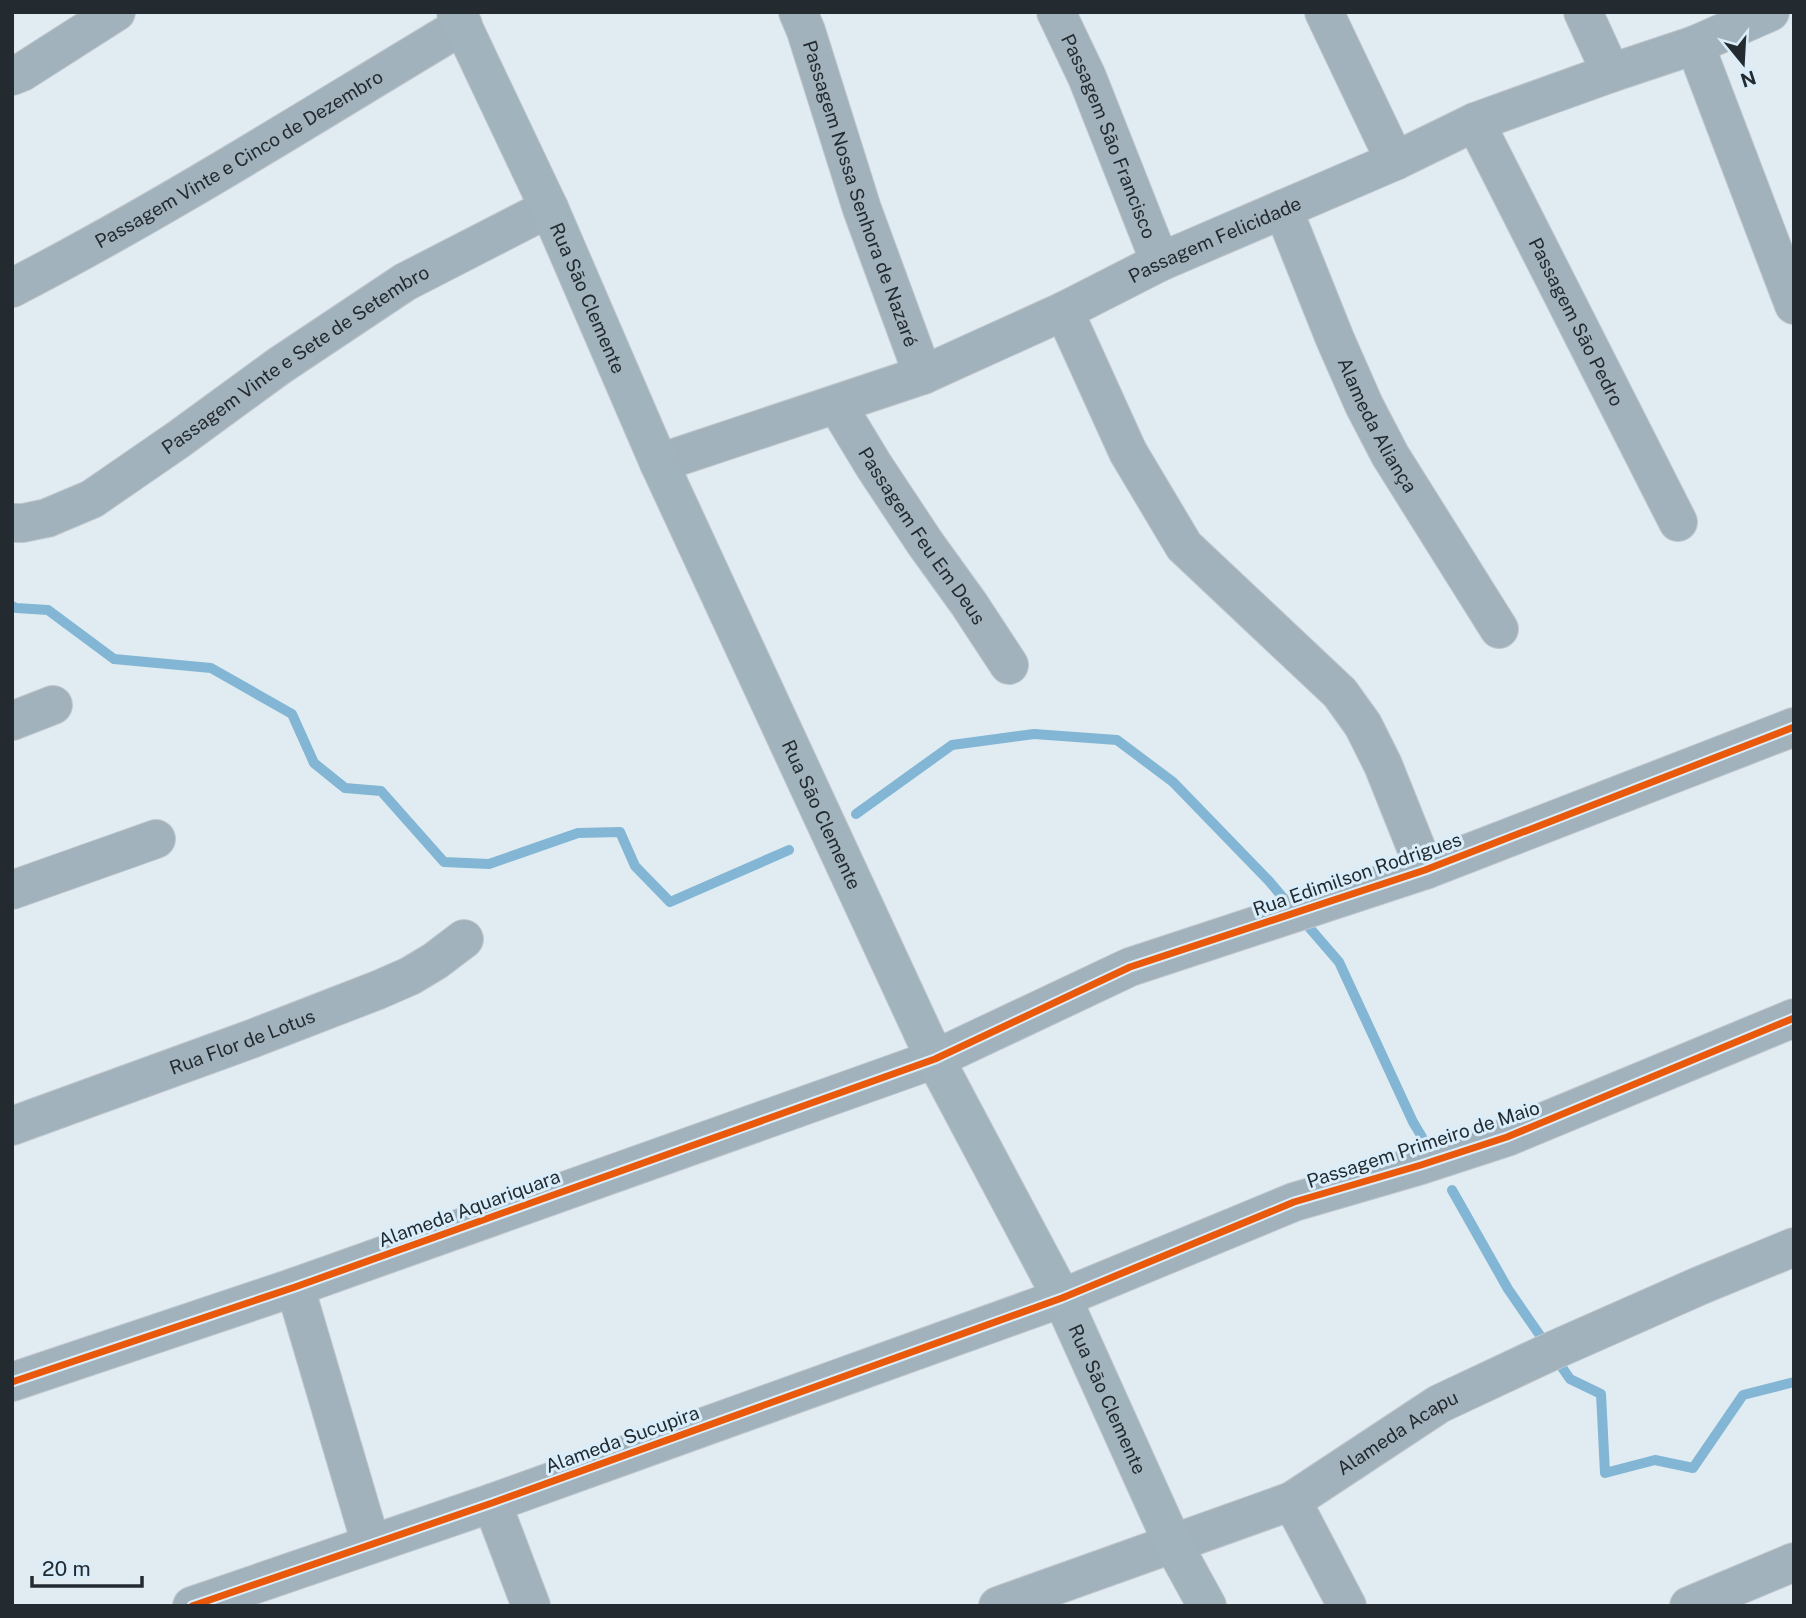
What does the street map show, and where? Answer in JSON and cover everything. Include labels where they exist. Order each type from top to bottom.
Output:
[{"type":"main road","name":"Rua São Clemente","points":[[459,19],[549,208],[659,463],[935,1059],[1062,1298],[1173,1544],[1207,1606]]},
{"type":"street","points":[[12,76],[116,12]]},
{"type":"street","name":"Passagem Nossa Senhora de Nazaré","points":[[797,12],[813,53],[862,209],[923,375]]},
{"type":"street","name":"Passagem São Francisco","points":[[1056,12],[1087,77],[1160,262]]},
{"type":"street","points":[[1324,12],[1395,161]]},
{"type":"street","points":[[1583,12],[1611,73]]},
{"type":"street","name":"Passagem Felicidade","points":[[659,463],[923,375],[1064,312],[1160,262],[1395,161],[1475,122],[1695,46],[1770,12]]},
{"type":"street","name":"Passagem Vinte e Cinco de Dezembro","points":[[12,288],[179,196],[459,19]]},
{"type":"street","points":[[1695,46],[1794,305]]},
{"type":"street","name":"Passagem São Pedro","points":[[1475,122],[1678,522]]},
{"type":"street","name":"Passagem Vinte e Sete de Setembro","points":[[29,521],[92,499],[279,366],[405,282],[549,208]]},
{"type":"street","name":"Alameda Aliança","points":[[1283,209],[1370,418],[1390,455],[1499,629]]},
{"type":"street","points":[[1064,312],[1128,452],[1184,545],[1340,693],[1363,725],[1425,870]]},
{"type":"street","name":"Passagem Feu Em Deus","points":[[837,405],[874,467],[1009,665]]},
{"type":"street","points":[[12,721],[53,705]]},
{"type":"street","name":"Rua Edimilson Rodrigues","points":[[935,1059],[1130,967],[1425,870],[1794,727]]},
{"type":"street","points":[[12,890],[156,839]]},
{"type":"street","name":"Rua Flor de Lotus","points":[[12,1125],[254,1038],[378,990],[410,976],[464,939]]},
{"type":"street","name":"Passagem Primeiro de Maio","points":[[1062,1298],[1294,1202],[1507,1137],[1794,1018]]},
{"type":"street","name":"Alameda Aquariquara","points":[[12,1382],[295,1287],[935,1059]]},
{"type":"street","name":"Alameda Acapu","points":[[998,1606],[1292,1500],[1439,1404],[1564,1345],[1794,1247]]},
{"type":"street","points":[[295,1287],[371,1544]]},
{"type":"street","name":"Alameda Sucupira","points":[[192,1606],[492,1503],[1062,1298]]},
{"type":"street","points":[[1292,1500],[1348,1606]]},
{"type":"street","points":[[492,1503],[531,1606]]},
{"type":"street","points":[[1697,1604],[1794,1562]]},
{"type":"waterway","points":[[12,606],[48,610],[114,659],[211,668],[292,714],[314,763],[345,788],[381,791],[444,862],[489,864],[578,833],[620,832],[635,866],[670,902],[789,850]]},
{"type":"waterway","points":[[856,814],[952,745],[1034,734],[1117,740],[1173,782],[1290,906]]},
{"type":"waterway","points":[[1301,918],[1339,962],[1422,1137]]},
{"type":"waterway","points":[[1452,1190],[1508,1289],[1570,1379],[1601,1394],[1605,1473],[1655,1460],[1693,1468],[1743,1395],[1794,1382]]},
{"type":"cycle path","points":[[12,1382],[295,1287],[935,1059],[1130,967],[1425,870],[1794,727]]},
{"type":"cycle path","points":[[192,1606],[492,1503],[1062,1298],[1294,1202],[1507,1137],[1794,1018]]}]
